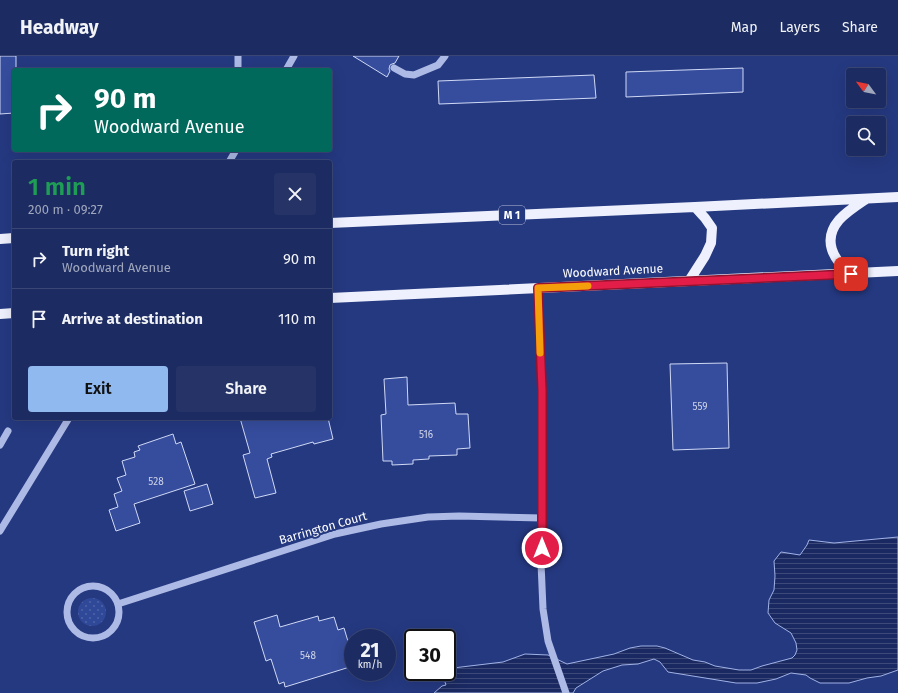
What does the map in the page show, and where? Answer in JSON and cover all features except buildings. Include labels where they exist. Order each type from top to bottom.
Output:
[{"type":"main road","name":"M 1","points":[[332,223],[695,208],[898,197]]},
{"type":"main road","points":[[851,274],[838,263],[832,251],[831,238],[833,229],[846,213],[866,199]]},
{"type":"main road","points":[[688,281],[705,256],[711,243],[712,228],[695,208]]},
{"type":"main road","points":[[0,239],[12,238]]},
{"type":"main road","name":"Woodward Avenue","points":[[332,298],[898,271]]},
{"type":"main road","points":[[0,314],[12,313]]},
{"type":"street","points":[[238,56],[238,68]]},
{"type":"street","points":[[287,68],[294,56]]},
{"type":"street","points":[[394,68],[405,74],[414,75],[438,65],[445,56]]},
{"type":"street","points":[[538,288],[542,390],[541,564],[543,609],[548,641],[566,693]]},
{"type":"street","points":[[0,531],[68,420]]},
{"type":"street","points":[[0,445],[8,432]]},
{"type":"street","name":"Barrington Court","points":[[118,604],[334,534],[381,524],[428,517],[460,516],[542,518]]},
{"type":"street","points":[[85,587],[101,587],[114,596],[118,604],[118,620],[114,627],[101,636],[93,638],[78,633],[72,627],[67,612],[72,597],[85,587]]},
{"type":"shaded area","points":[[898,537],[898,670],[881,676],[849,683],[820,683],[806,675],[791,673],[776,679],[757,683],[736,683],[668,672],[660,662],[654,659],[638,664],[622,665],[603,671],[576,688],[573,693],[434,693],[442,686],[446,685],[445,681],[456,681],[456,668],[503,662],[525,654],[548,655],[567,664],[614,654],[630,648],[657,646],[693,660],[739,670],[751,670],[792,658],[797,650],[796,643],[791,633],[775,623],[768,613],[769,600],[774,590],[774,561],[781,552],[800,555],[809,540],[834,543]]},
{"type":"shaded area","points":[[92,598],[102,602],[106,612],[102,622],[92,626],[82,622],[78,612],[82,602]]},
{"type":"slow traffic","points":[[540,353],[538,288],[588,286]]},
{"type":"route","points":[[542,548],[542,390],[538,288],[851,274]]}]
